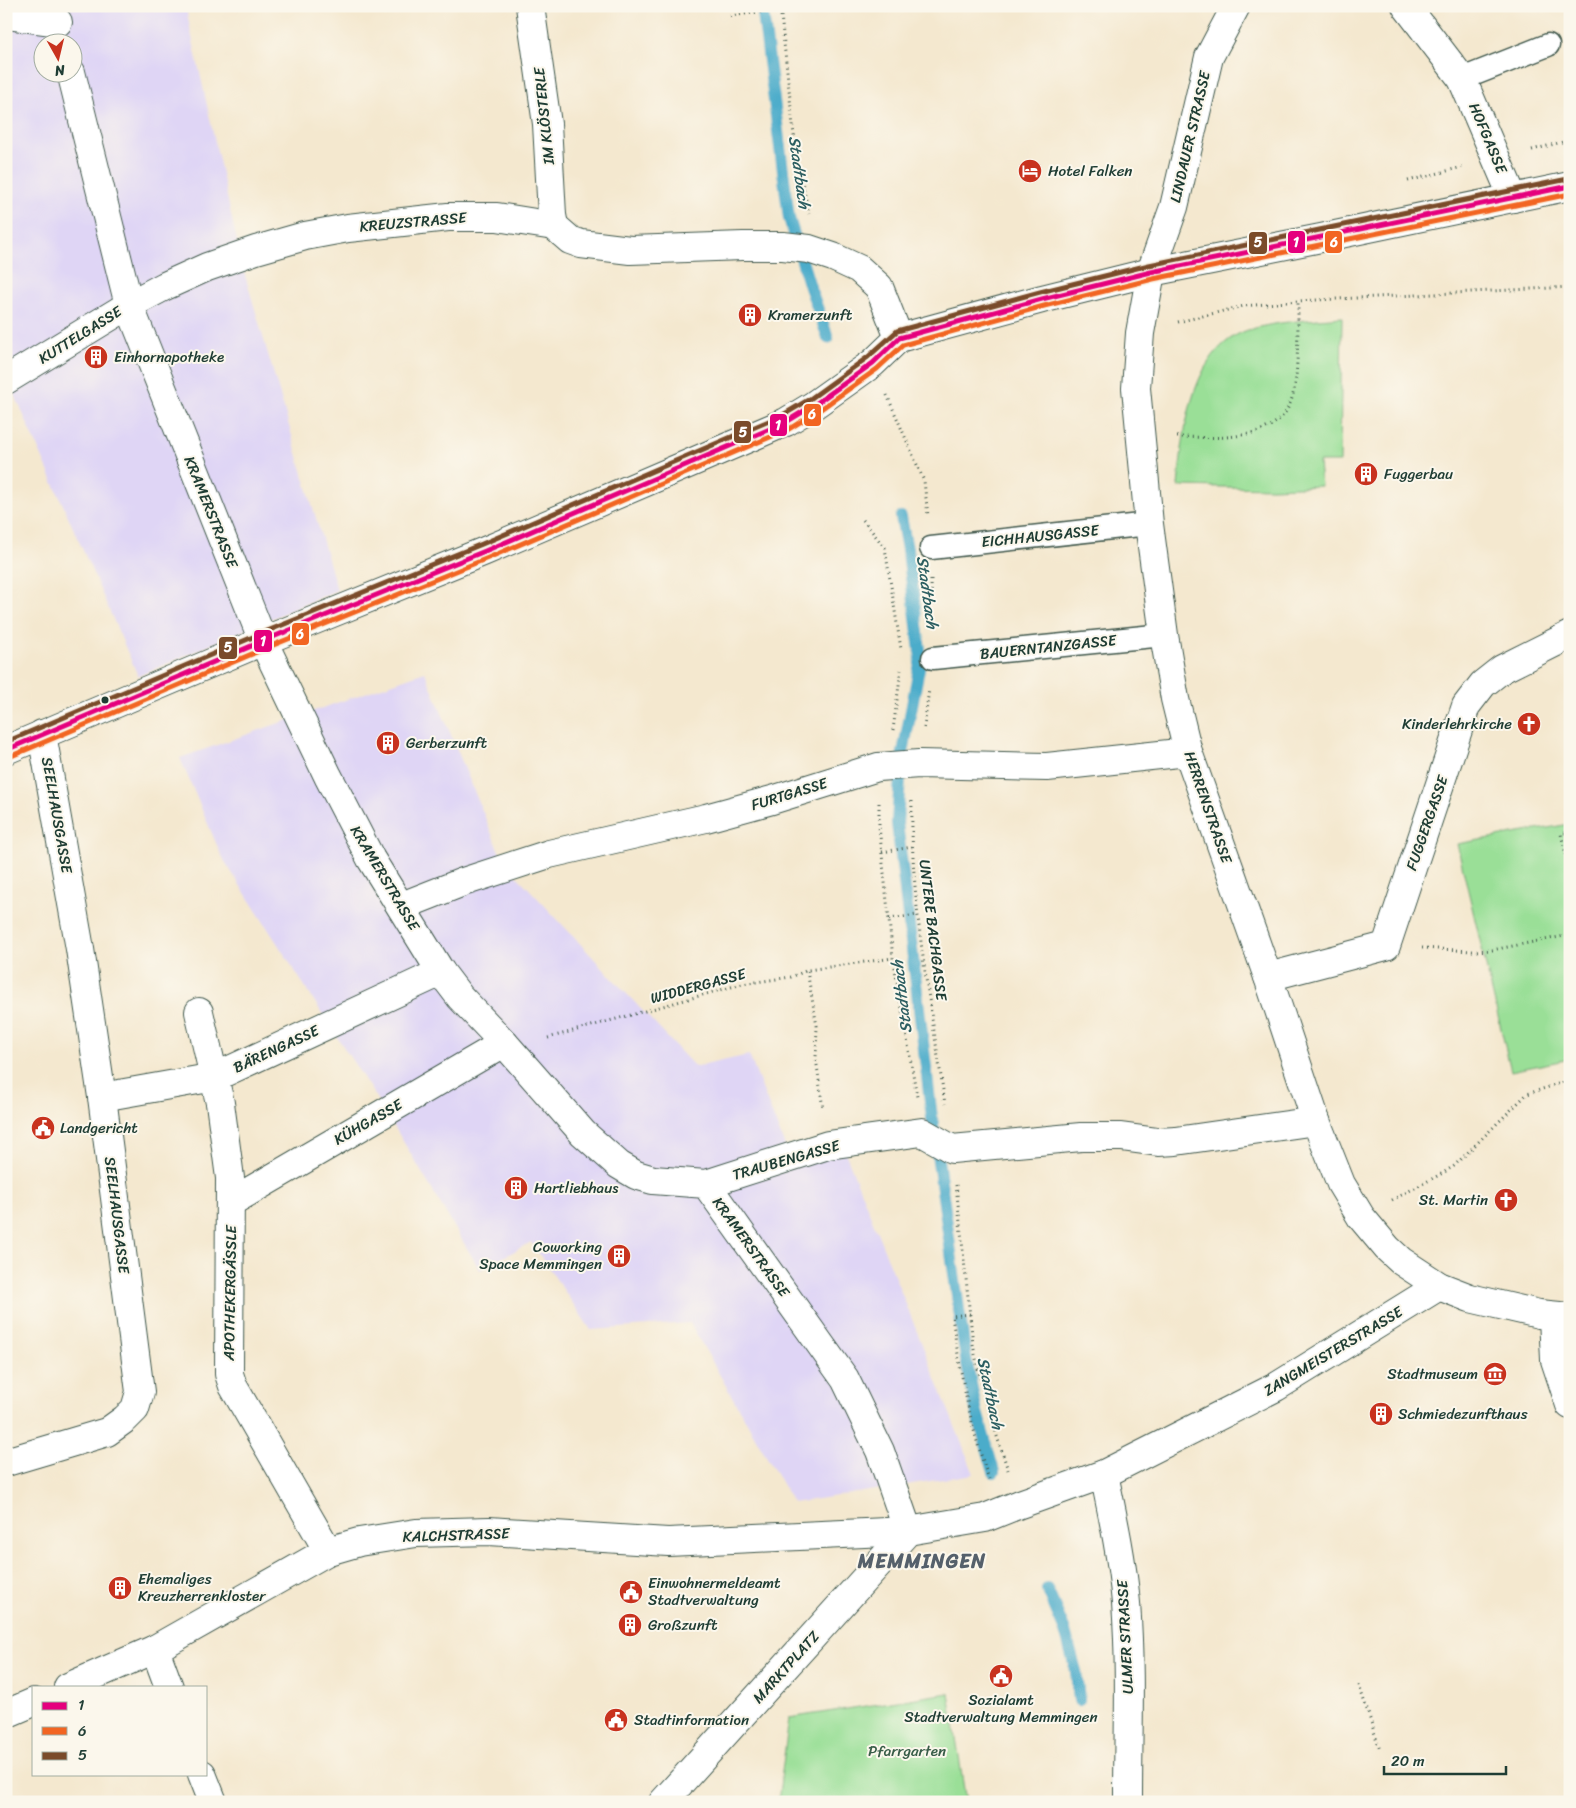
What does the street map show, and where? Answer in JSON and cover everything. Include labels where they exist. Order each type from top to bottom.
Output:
[{"type":"street","name":"IM KLÖSTERLE","points":[[530,6],[547,124],[554,226]]},
{"type":"street","name":"LINDAUER STRASSE","points":[[1150,272],[1174,207],[1209,57],[1236,6]]},
{"type":"street","name":"HOFGASSE","points":[[1406,6],[1462,79],[1498,158],[1513,198]]},
{"type":"street","points":[[6,15],[62,24]]},
{"type":"street","name":"KRAMERSTRASSE","points":[[73,82],[129,305],[263,641],[371,858],[441,972],[460,997],[509,1048],[583,1133],[619,1165],[636,1175],[653,1180],[706,1184],[846,1379],[880,1450],[908,1531]]},
{"type":"street","points":[[6,750],[263,641],[485,551],[786,422],[814,405],[873,362],[899,338],[1150,272],[1570,186]]},
{"type":"street","name":"KREUZSTRASSE","points":[[129,305],[164,286],[207,267],[305,236],[348,228],[448,217],[497,218],[554,226]]},
{"type":"street","points":[[554,226],[570,240],[581,244],[630,250],[743,246],[803,249],[833,256],[859,269],[879,286],[899,338]]},
{"type":"street","name":"HERRENSTRASSE","points":[[1150,272],[1140,333],[1136,388],[1149,524],[1164,636],[1175,699],[1188,752],[1268,977],[1316,1121],[1341,1184],[1361,1217],[1387,1248],[1401,1261],[1438,1286]]},
{"type":"street","name":"KUTTELGASSE","points":[[6,380],[129,305]]},
{"type":"street","name":"FUGGERGASSE","points":[[1386,946],[1466,706],[1482,684],[1502,669],[1570,635]]},
{"type":"street","name":"SEELHAUSGASSE","points":[[6,1462],[107,1432],[135,1409],[140,1392],[102,1097],[80,949],[42,734]]},
{"type":"street","name":"FURTGASSE","points":[[402,906],[463,882],[549,854],[706,818],[899,765],[1046,767],[1188,752]]},
{"type":"street","points":[[1268,977],[1386,946]]},
{"type":"street","name":"BÄRENGASSE","points":[[102,1097],[215,1077],[441,972]]},
{"type":"street","name":"APOTHEKERGÄSSLE","points":[[199,1012],[215,1077],[228,1154],[231,1202],[228,1363],[230,1378],[328,1551]]},
{"type":"street","name":"KÜHGASSE","points":[[231,1202],[509,1048]]},
{"type":"street","name":"TRAUBENGASSE","points":[[706,1184],[828,1145],[1121,1137],[1158,1142],[1316,1121]]},
{"type":"street","points":[[1438,1286],[1470,1298],[1562,1317],[1555,1360],[1570,1405]]},
{"type":"street","name":"ZANGMEISTERSTRASSE","points":[[1104,1474],[1276,1387],[1438,1286]]},
{"type":"street","points":[[908,1531],[986,1518],[1104,1474]]},
{"type":"street","name":"ULMER STRASSE","points":[[1104,1474],[1118,1542],[1126,1602],[1129,1704],[1128,1802]]},
{"type":"street","name":"KALCHSTRASSE","points":[[70,1686],[155,1649],[328,1551],[359,1542],[416,1533],[480,1531],[668,1542],[908,1531]]},
{"type":"street","name":"MARKTPLATZ","points":[[664,1802],[908,1531]]},
{"type":"street","points":[[155,1649],[169,1686]]},
{"type":"street","points":[[6,1714],[32,1703]]},
{"type":"street","points":[[203,1776],[213,1802]]},
{"type":"lane","points":[[1462,79],[1548,45]]},
{"type":"lane","name":"EICHHAUSGASSE","points":[[930,548],[1149,524]]},
{"type":"lane","name":"BAUERNTANZGASSE","points":[[933,658],[1164,636]]},
{"type":"path","points":[[730,16],[750,14],[781,7],[796,154],[803,249]]},
{"type":"path","points":[[1407,181],[1570,140]]},
{"type":"path","points":[[1140,333],[1244,306],[1298,301],[1570,287]]},
{"type":"path","points":[[1140,436],[1241,436],[1266,428],[1277,421],[1290,404],[1296,386],[1298,301]]},
{"type":"path","name":"UNTERE BACHGASSE","points":[[873,362],[924,481],[930,548],[933,658],[899,765],[915,776],[912,848],[936,1141],[970,1314],[973,1344],[983,1395],[1010,1508]]},
{"type":"path","points":[[863,520],[885,548],[901,651]]},
{"type":"path","points":[[902,660],[892,735],[899,765],[879,826],[893,958],[936,1141]]},
{"type":"path","points":[[1570,832],[1561,834],[1570,871]]},
{"type":"path","points":[[882,852],[912,848]]},
{"type":"path","points":[[889,919],[917,915]]},
{"type":"path","points":[[1386,946],[1472,952],[1570,935]]},
{"type":"path","name":"WIDDERGASSE","points":[[509,1048],[742,984],[791,977],[807,971],[893,958]]},
{"type":"path","points":[[807,971],[817,1026],[816,1058],[828,1145]]},
{"type":"path","points":[[1387,1203],[1454,1166],[1527,1094],[1570,1080]]},
{"type":"path","points":[[970,1314],[952,1316],[960,1371],[979,1451],[1010,1508]]},
{"type":"path","points":[[1359,1685],[1380,1750]]},
{"type":"shaded area","points":[[6,6],[191,6],[187,14],[242,265],[337,590],[138,676],[6,371]]},
{"type":"shaded area","points":[[425,672],[503,861],[695,1067],[749,1055],[786,1149],[845,1152],[974,1474],[793,1503],[690,1323],[591,1330],[531,1242],[480,1270],[391,1121],[222,857],[180,758]]},
{"type":"green space","points":[[1342,317],[1340,462],[1319,462],[1321,486],[1272,488],[1178,486],[1187,419],[1193,396],[1202,374],[1213,355],[1229,340],[1248,330],[1283,323]]},
{"type":"green space","points":[[1570,824],[1570,1059],[1511,1071],[1457,844]]},
{"type":"green space","name":"Pfarrgarten","points":[[949,1693],[966,1802],[778,1802],[789,1718]]},
{"type":"waterway","name":"Stadtbach","points":[[762,6],[789,218],[828,338]]},
{"type":"waterway","name":"Stadtbach","points":[[901,517],[909,560],[921,658],[901,763],[897,823],[932,1118],[966,1359],[976,1409],[994,1472]]},
{"type":"waterway","name":"Stadtbach","points":[[1047,1589],[1065,1631],[1076,1671],[1079,1700]]},
{"type":"transit line","name":"5","points":[[6,742],[260,634],[482,544],[783,415],[810,399],[868,357],[897,331],[1149,265],[1568,179]]},
{"type":"transit line","name":"1","points":[[6,750],[263,641],[485,551],[786,422],[814,405],[873,363],[899,338],[1151,272],[1570,186]]},
{"type":"transit line","name":"6","points":[[9,757],[266,648],[488,558],[789,429],[877,369],[903,345],[1044,306],[1153,279],[1570,194]]},
{"type":"place","name":"Hotel Falken","points":[[1030,171]]},
{"type":"place","name":"Kramerzunft","points":[[750,315]]},
{"type":"place","name":"Einhornapotheke","points":[[96,357]]},
{"type":"place","name":"Fuggerbau","points":[[1366,474]]},
{"type":"place","name":"Kinderlehrkirche","points":[[1529,724]]},
{"type":"place","name":"Gerberzunft","points":[[388,743]]},
{"type":"place","name":"Landgericht","points":[[43,1128]]},
{"type":"place","name":"Hartliebhaus","points":[[516,1188]]},
{"type":"place","name":"St. Martin","points":[[1506,1200]]},
{"type":"place","name":"Coworking Space Memmingen","points":[[619,1256]]},
{"type":"place","name":"Stadtmuseum","points":[[1495,1374]]},
{"type":"place","name":"Schmiedezunfthaus","points":[[1381,1414]]},
{"type":"place","name":"Ehemaliges Kreuzherrenkloster","points":[[120,1588]]},
{"type":"place","name":"Einwohnermeldeamt Stadtverwaltung","points":[[631,1592]]},
{"type":"place","name":"Großzunft","points":[[630,1625]]},
{"type":"place","name":"Sozialamt Stadtverwaltung Memmingen","points":[[1001,1676]]},
{"type":"place","name":"Stadtinformation","points":[[616,1720]]},
{"type":"district","name":"MEMMINGEN","points":[[922,1561]]}]
